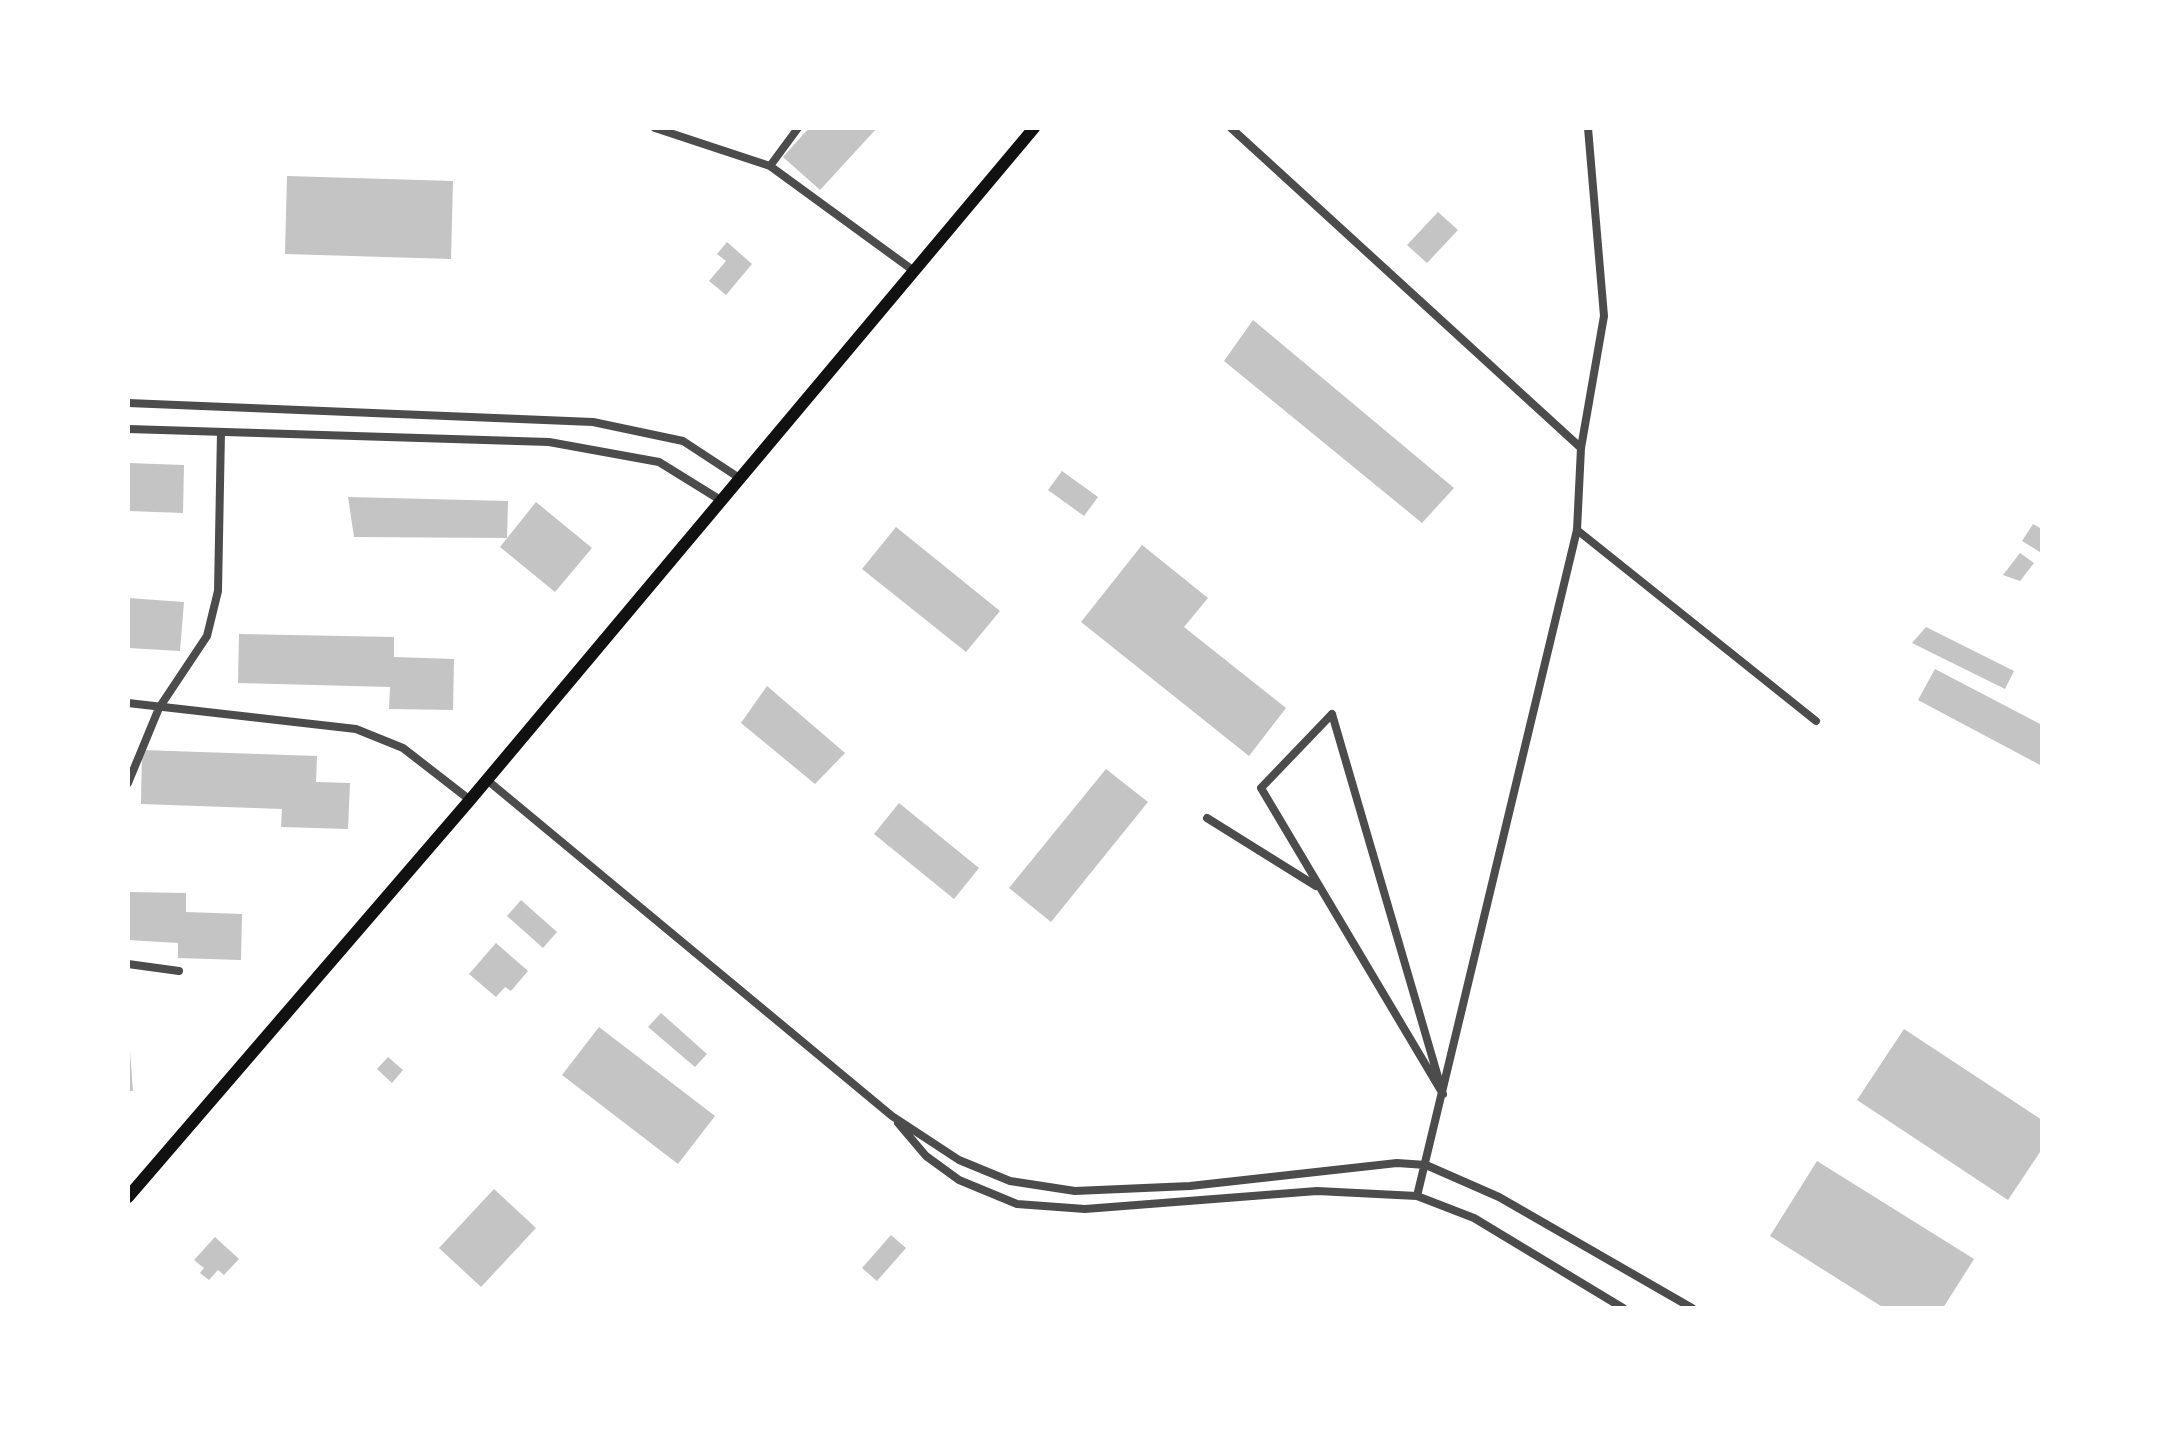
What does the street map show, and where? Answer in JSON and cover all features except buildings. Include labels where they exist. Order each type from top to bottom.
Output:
[{"type":"main road","points":[[128,1197],[487,780],[1034,128]]},
{"type":"street","points":[[655,128],[770,166],[914,271]]},
{"type":"street","points":[[770,166],[798,128]]},
{"type":"street","points":[[1231,128],[1581,448]]},
{"type":"street","points":[[1417,1196],[1577,530],[1581,448],[1604,316],[1588,128]]},
{"type":"street","points":[[128,403],[593,422],[683,441],[741,479]]},
{"type":"street","points":[[128,429],[549,442],[659,462],[722,501]]},
{"type":"street","points":[[128,783],[159,708],[207,636],[218,591],[221,432]]},
{"type":"street","points":[[1577,530],[1816,721]]},
{"type":"street","points":[[128,703],[356,729],[403,748],[470,800]]},
{"type":"street","points":[[1332,714],[1443,1094],[1261,788],[1332,714]]},
{"type":"street","points":[[487,780],[892,1116],[959,1160],[1010,1181],[1075,1191],[1190,1186],[1397,1163],[1426,1165],[1499,1197],[1692,1308]]},
{"type":"street","points":[[1207,818],[1321,888]]},
{"type":"street","points":[[128,964],[179,971]]},
{"type":"street","points":[[892,1116],[926,1156],[959,1180],[1017,1204],[1085,1209],[1317,1191],[1417,1196],[1474,1218],[1623,1308]]}]
